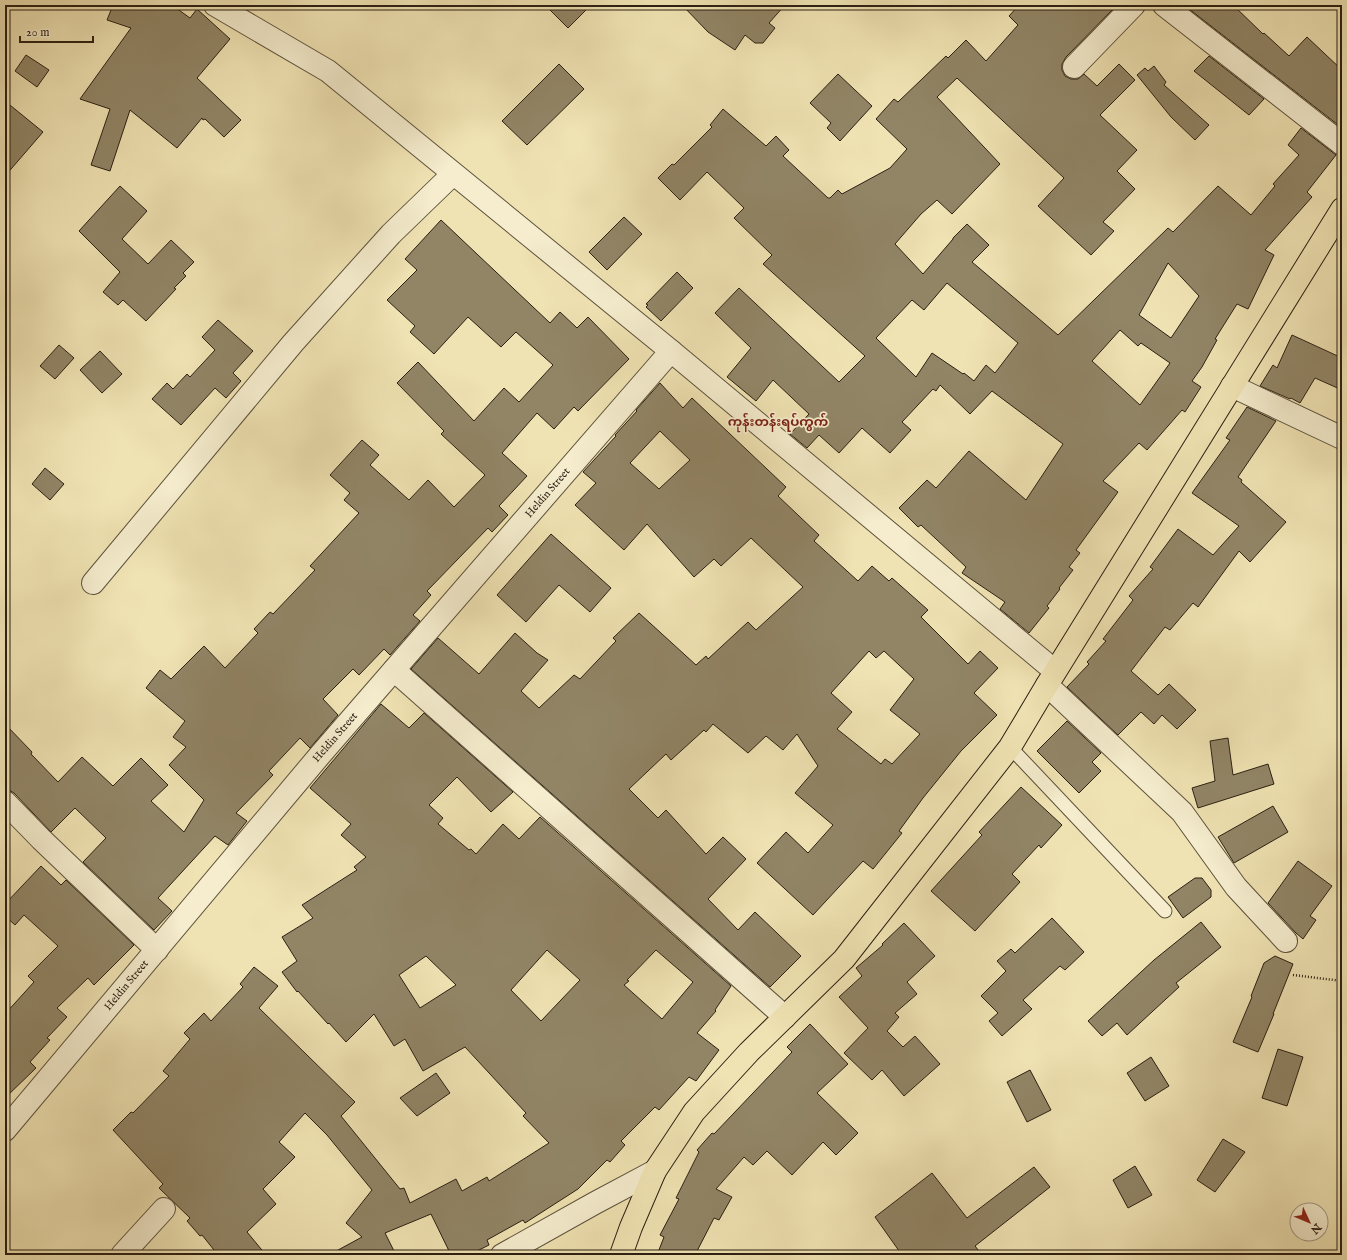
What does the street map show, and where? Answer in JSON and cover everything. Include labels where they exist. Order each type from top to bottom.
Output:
[{"type":"main road","points":[[620,1255],[655,1171],[694,1112],[749,1052],[844,958],[1010,746],[1342,209]]},
{"type":"street","points":[[215,5],[328,71],[671,351],[1051,678],[1182,812],[1236,887],[1286,941]]},
{"type":"street","points":[[1074,68],[1134,5]]},
{"type":"street","points":[[1164,5],[1342,144]]},
{"type":"street","points":[[93,583],[293,343],[391,234],[453,174]]},
{"type":"street","name":"Heldin Street","points":[[5,1130],[315,761],[671,351]]},
{"type":"street","points":[[1232,386],[1342,438]]},
{"type":"street","points":[[394,670],[785,1017]]},
{"type":"street","points":[[5,802],[41,839],[157,950]]},
{"type":"street","points":[[502,1255],[655,1171]]},
{"type":"street","points":[[122,1255],[164,1209]]},
{"type":"lane","points":[[1010,746],[1165,911]]},
{"type":"path","points":[[1293,975],[1342,981]]},
{"type":"path","points":[[1338,1028],[1342,1013]]},
{"type":"building","points":[[113,5],[172,5],[190,18],[197,9],[230,39],[197,78],[241,120],[224,137],[205,119],[203,120],[202,118],[177,148],[130,110],[110,171],[91,165],[110,109],[80,99],[131,28],[107,20]]},
{"type":"building","points":[[545,5],[591,5],[568,28]]},
{"type":"building","points":[[682,5],[785,5],[769,23],[775,28],[763,43],[755,43],[745,35],[735,50],[708,32]]},
{"type":"building","points":[[1019,5],[1117,5],[1066,57],[1062,64],[1062,70],[1065,76],[1071,79],[1078,79],[1084,74],[1097,86],[1119,64],[1135,80],[1100,115],[1137,150],[1117,171],[1135,189],[1103,222],[1114,231],[1091,255],[1038,206],[1064,178],[957,78],[937,97],[1000,164],[952,214],[937,200],[921,214],[895,244],[923,274],[953,238],[967,224],[989,245],[972,262],[1058,335],[1168,228],[1173,232],[1218,186],[1251,215],[1275,186],[1273,184],[1299,155],[1288,145],[1301,128],[1336,155],[1307,192],[1312,197],[1265,250],[1274,255],[1248,309],[1237,304],[1215,339],[1217,340],[1202,367],[1192,381],[1201,387],[1185,412],[1182,410],[1147,450],[1139,443],[1103,481],[1118,492],[1076,550],[1080,553],[1069,567],[1073,570],[1047,606],[1049,608],[1029,633],[1000,609],[1005,602],[962,573],[966,567],[921,525],[918,527],[899,508],[927,480],[936,488],[969,451],[1026,500],[1063,444],[992,391],[970,414],[940,385],[936,391],[933,389],[902,422],[911,430],[890,453],[862,428],[839,453],[819,435],[807,448],[790,434],[809,414],[773,380],[756,401],[727,377],[751,348],[715,313],[739,288],[839,382],[865,356],[763,264],[772,255],[734,218],[744,208],[707,172],[680,200],[658,178],[672,164],[674,165],[712,127],[710,125],[723,109],[766,146],[776,136],[789,150],[783,156],[828,198],[830,198],[838,190],[842,194],[890,168],[907,149],[876,119],[894,99],[898,102],[946,56],[948,58],[966,40],[986,61],[1018,25],[1009,16]],"holes":[[[1168,263],[1199,296],[1171,338],[1139,315]],[[947,283],[1018,343],[995,373],[986,365],[974,381],[932,353],[916,377],[876,338],[912,300],[924,310]],[[1120,330],[1138,346],[1141,343],[1170,363],[1140,405],[1092,361]]]},
{"type":"building","points":[[1184,5],[1233,5],[1263,34],[1264,33],[1289,56],[1307,37],[1342,70],[1342,128]]},
{"type":"building","points":[[26,55],[49,70],[37,87],[15,71]]},
{"type":"building","points":[[1209,56],[1264,99],[1249,115],[1194,71]]},
{"type":"building","points":[[559,64],[584,89],[527,145],[502,121]]},
{"type":"building","points":[[1154,66],[1166,82],[1164,85],[1209,125],[1195,140],[1171,117],[1137,75],[1145,68],[1148,71]]},
{"type":"building","points":[[838,74],[872,106],[840,141],[827,128],[831,123],[810,103]]},
{"type":"building","points":[[5,101],[43,132],[5,176]]},
{"type":"building","points":[[120,186],[147,211],[122,239],[148,264],[171,240],[194,262],[183,273],[186,276],[174,288],[176,289],[146,321],[123,300],[118,305],[103,292],[120,272],[79,231]]},
{"type":"building","points":[[624,217],[642,234],[607,270],[589,252]]},
{"type":"building","points":[[441,220],[550,323],[560,312],[577,328],[588,317],[629,359],[578,411],[574,407],[554,429],[537,413],[502,453],[527,476],[499,506],[508,515],[492,532],[488,528],[427,591],[431,595],[413,615],[420,621],[390,655],[384,649],[359,675],[353,669],[323,699],[338,715],[310,748],[300,738],[269,771],[273,775],[236,813],[247,821],[228,845],[215,836],[158,898],[172,911],[154,930],[83,862],[106,838],[75,808],[51,832],[14,793],[9,790],[5,790],[5,724],[58,782],[82,757],[113,786],[141,758],[168,785],[151,801],[184,832],[204,800],[169,765],[186,747],[173,737],[185,721],[146,688],[160,670],[171,679],[204,646],[225,668],[258,633],[254,629],[270,612],[273,614],[315,570],[310,566],[359,513],[344,500],[350,493],[330,475],[362,440],[379,455],[370,465],[409,500],[428,480],[454,507],[485,475],[441,434],[444,431],[397,383],[418,362],[474,421],[504,388],[519,402],[553,365],[516,332],[501,347],[468,317],[434,354],[410,332],[415,326],[387,300],[417,270],[405,259]]},
{"type":"building","points":[[677,272],[693,288],[661,321],[646,307],[648,305],[646,304]]},
{"type":"building","points":[[218,320],[253,351],[233,373],[241,381],[226,398],[215,388],[181,425],[152,399],[167,383],[173,389],[187,374],[190,377],[215,350],[202,337]]},
{"type":"building","points":[[1292,335],[1342,358],[1342,390],[1315,378],[1300,403],[1260,386],[1273,365],[1277,368]]},
{"type":"building","points":[[59,345],[74,358],[55,379],[40,366]]},
{"type":"building","points":[[100,351],[122,374],[102,393],[80,370]]},
{"type":"building","points":[[660,383],[683,408],[692,398],[786,487],[778,496],[819,535],[814,541],[858,581],[872,566],[889,581],[892,578],[928,610],[921,617],[968,664],[980,651],[998,668],[974,693],[997,715],[961,751],[923,798],[899,831],[902,833],[873,869],[863,861],[813,915],[757,863],[786,832],[808,853],[833,825],[795,793],[818,766],[797,734],[783,750],[766,736],[748,753],[713,724],[706,732],[704,730],[671,760],[666,754],[629,789],[658,818],[666,810],[706,854],[723,837],[746,859],[708,899],[738,930],[755,912],[801,956],[770,987],[411,669],[438,638],[479,674],[515,633],[537,653],[548,660],[521,691],[539,708],[574,675],[580,679],[616,641],[613,638],[639,613],[696,665],[706,656],[708,659],[748,622],[756,630],[803,587],[751,538],[721,566],[714,559],[694,577],[647,524],[624,550],[575,505],[596,483],[583,472],[616,436],[615,435],[637,411],[636,410]],"holes":[[[660,431],[690,460],[659,489],[630,463]],[[869,651],[876,658],[884,651],[914,679],[890,710],[920,734],[892,764],[885,759],[881,764],[837,729],[852,712],[831,693]]]},
{"type":"building","points":[[1247,407],[1276,421],[1238,477],[1242,480],[1241,482],[1286,522],[1250,562],[1239,551],[1198,607],[1193,603],[1170,630],[1165,627],[1131,671],[1158,695],[1169,684],[1196,710],[1177,729],[1162,715],[1154,724],[1141,712],[1118,735],[1067,687],[1089,664],[1087,662],[1106,641],[1103,639],[1133,600],[1129,596],[1153,569],[1150,567],[1178,529],[1213,555],[1239,526],[1192,493],[1230,440],[1226,438]]},
{"type":"building","points":[[45,468],[64,484],[50,500],[32,484]]},
{"type":"building","points":[[551,534],[611,588],[590,612],[559,585],[526,622],[497,595]]},
{"type":"building","points":[[381,704],[409,728],[424,713],[513,792],[491,812],[457,777],[429,805],[443,818],[438,824],[476,854],[503,824],[519,839],[540,817],[731,986],[715,1010],[716,1011],[697,1033],[719,1050],[696,1081],[689,1077],[659,1110],[655,1107],[621,1141],[625,1145],[610,1162],[607,1160],[578,1189],[525,1223],[523,1220],[487,1240],[489,1245],[469,1255],[451,1255],[431,1214],[385,1233],[396,1255],[329,1255],[362,1237],[346,1223],[372,1190],[327,1135],[305,1113],[279,1142],[295,1157],[263,1189],[276,1204],[247,1232],[266,1255],[218,1255],[202,1235],[200,1236],[187,1221],[190,1218],[159,1188],[163,1184],[113,1130],[131,1112],[133,1113],[169,1076],[163,1071],[190,1039],[184,1033],[204,1013],[211,1021],[243,987],[240,984],[254,967],[278,986],[259,1008],[355,1102],[341,1116],[400,1189],[404,1188],[410,1203],[456,1179],[462,1191],[487,1177],[489,1181],[549,1143],[523,1116],[526,1113],[465,1047],[423,1071],[405,1039],[394,1046],[374,1014],[346,1042],[298,991],[297,992],[282,972],[297,961],[282,937],[313,918],[302,905],[357,870],[354,867],[366,857],[341,835],[351,824],[310,788]],"holes":[[[547,950],[580,980],[541,1021],[511,990]],[[656,950],[693,982],[662,1019],[624,985],[629,981],[627,980]],[[426,956],[456,985],[420,1008],[399,975]]]},
{"type":"building","points":[[1067,721],[1101,753],[1092,762],[1101,771],[1079,793],[1037,751]]},
{"type":"building","points":[[1228,738],[1233,775],[1268,764],[1274,784],[1198,808],[1192,788],[1215,781],[1210,741]]},
{"type":"building","points":[[1021,787],[1062,825],[1041,848],[1039,845],[1012,874],[1020,882],[975,931],[931,891],[982,835],[979,832]]},
{"type":"building","points":[[1273,806],[1288,832],[1234,863],[1218,837]]},
{"type":"building","points":[[1298,861],[1332,886],[1310,916],[1316,920],[1303,939],[1268,903]]},
{"type":"building","points":[[41,866],[61,885],[66,880],[134,945],[94,985],[88,978],[57,1008],[67,1017],[47,1038],[50,1040],[30,1062],[36,1068],[5,1098],[5,1014],[34,982],[28,976],[58,946],[24,915],[15,925],[5,916],[5,904]]},
{"type":"building","points":[[1195,878],[1202,878],[1211,890],[1211,897],[1183,918],[1168,897]]},
{"type":"building","points":[[1052,918],[1084,952],[1065,970],[1060,966],[1023,1000],[1032,1009],[1002,1036],[989,1021],[998,1013],[981,996],[1006,971],[997,961],[1011,949],[1015,953]]},
{"type":"building","points":[[1201,922],[1221,947],[1176,983],[1179,987],[1127,1035],[1117,1023],[1102,1036],[1088,1021],[1154,960]]},
{"type":"building","points":[[904,923],[935,956],[907,982],[917,994],[895,1013],[899,1017],[887,1031],[903,1047],[915,1036],[940,1064],[904,1096],[882,1070],[872,1080],[844,1053],[868,1028],[839,997],[862,976],[856,968],[883,945],[882,944]]},
{"type":"building","points":[[1275,956],[1293,964],[1258,1052],[1233,1042],[1252,997],[1251,996],[1264,963]]},
{"type":"building","points":[[810,1024],[848,1064],[817,1093],[858,1133],[836,1155],[823,1142],[792,1175],[767,1151],[753,1165],[744,1157],[716,1189],[732,1197],[719,1220],[714,1218],[695,1255],[657,1255],[664,1237],[660,1235],[679,1199],[676,1198],[699,1152],[697,1150],[792,1052],[787,1047]]},
{"type":"building","points":[[1278,1049],[1303,1057],[1287,1106],[1262,1098]]},
{"type":"building","points":[[1151,1057],[1169,1086],[1145,1101],[1127,1073]]},
{"type":"building","points":[[1030,1070],[1051,1110],[1027,1122],[1007,1082]]},
{"type":"building","points":[[436,1073],[450,1093],[417,1116],[400,1098]]},
{"type":"building","points":[[1223,1139],[1245,1152],[1215,1192],[1197,1180]]},
{"type":"building","points":[[1135,1166],[1152,1195],[1128,1208],[1113,1180]]},
{"type":"building","points":[[1034,1167],[1050,1187],[975,1246],[982,1255],[902,1255],[875,1217],[932,1173],[967,1218]]},
{"type":"district","name":"ကုန်းတန်းရပ်ကွက်","points":[[778,422]]}]
